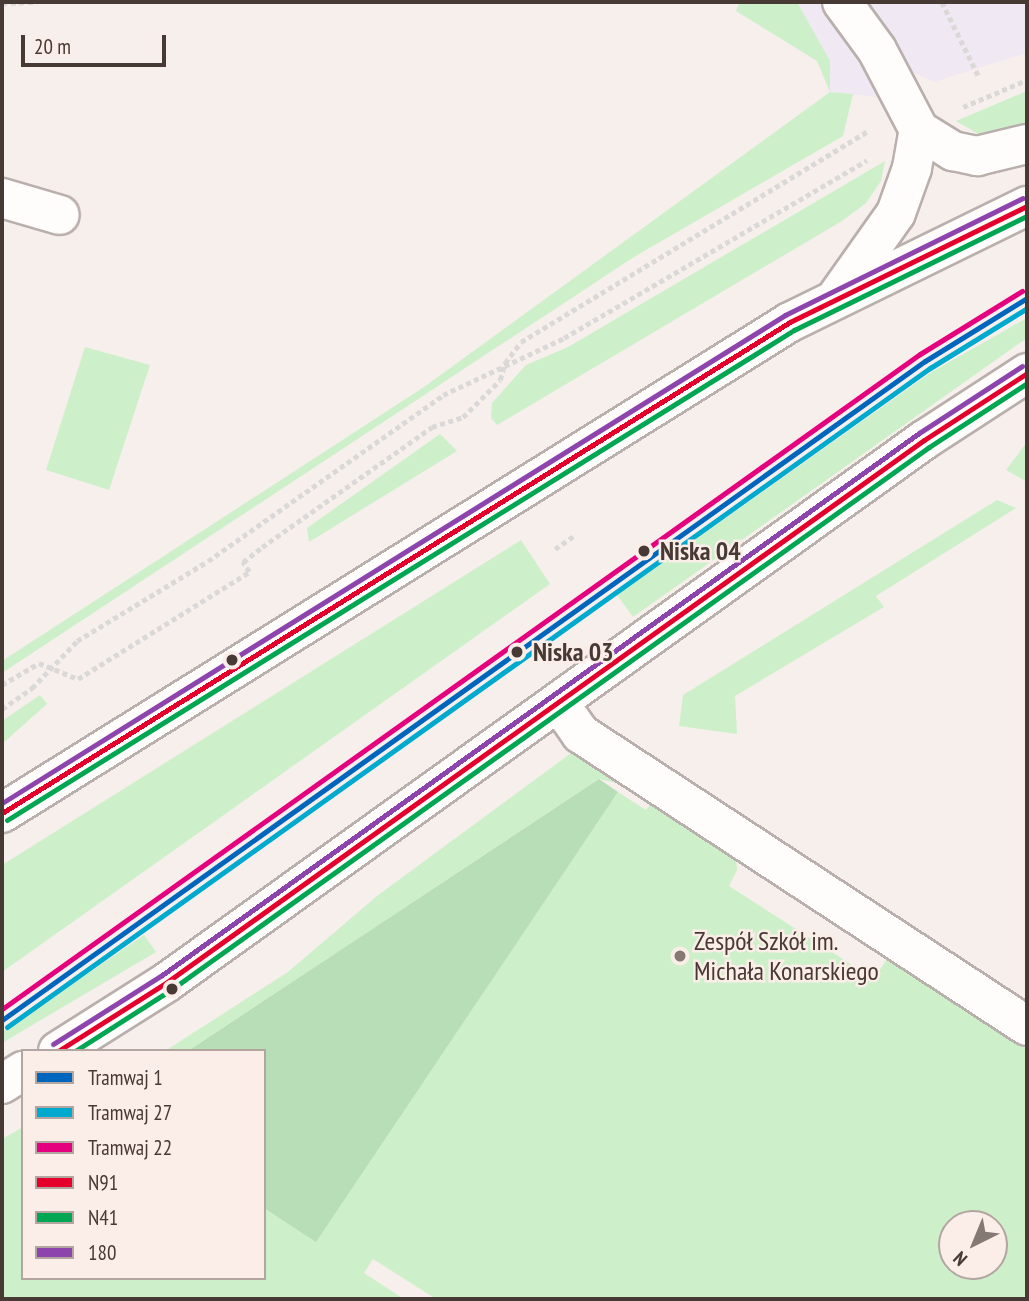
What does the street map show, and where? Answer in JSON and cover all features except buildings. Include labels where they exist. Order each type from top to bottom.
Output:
[{"type":"main road","points":[[842,2],[877,50],[919,130],[953,150],[977,156],[1027,144]]},
{"type":"main road","points":[[838,295],[896,213],[912,167],[919,130]]},
{"type":"main road","points":[[2,198],[60,215]]},
{"type":"main road","points":[[2,813],[513,491],[838,295],[1027,206]]},
{"type":"main road","points":[[61,1049],[167,982],[924,440],[1027,373]]},
{"type":"main road","points":[[559,703],[581,734],[1027,1026]]},
{"type":"main road","points":[[2,1084],[21,1073]]},
{"type":"path","points":[[2,3],[33,2]]},
{"type":"path","points":[[942,2],[978,77]]},
{"type":"path","points":[[955,111],[1027,80]]},
{"type":"path","points":[[2,685],[39,663],[78,679],[249,572],[243,562],[262,547],[432,427],[463,417],[500,380],[505,363],[521,342],[876,125]]},
{"type":"path","points":[[2,709],[32,688],[77,641],[208,561],[443,394],[564,338],[878,153]]},
{"type":"path","points":[[555,549],[575,535]]},
{"type":"shaded area","points":[[740,2],[1027,2],[1027,53],[934,82],[914,73],[876,97],[830,92],[817,61],[736,11]]},
{"type":"green space","points":[[740,2],[797,2],[830,61],[830,92],[817,61],[736,11]]},
{"type":"green space","points":[[1027,91],[1027,129],[1002,136],[980,135],[956,121]]},
{"type":"green space","points":[[830,92],[853,94],[843,136],[634,257],[2,673],[2,661],[424,387]]},
{"type":"green space","points":[[885,161],[881,181],[866,203],[842,221],[497,425],[491,418],[492,403],[526,365],[568,347]]},
{"type":"green space","points":[[1027,318],[1027,338],[633,617],[617,595],[930,373]]},
{"type":"green space","points":[[85,347],[150,365],[109,490],[46,470]]},
{"type":"green space","points":[[440,434],[457,451],[309,542],[307,528]]},
{"type":"green space","points":[[1027,442],[1027,482],[1006,470]]},
{"type":"green space","points":[[997,500],[1016,508],[876,596],[884,607],[735,696],[737,734],[679,726],[683,695]]},
{"type":"green space","points":[[521,540],[550,584],[2,972],[2,865]]},
{"type":"green space","points":[[40,695],[47,704],[2,744],[2,721]]},
{"type":"green space","points":[[574,751],[629,786],[599,779],[191,1049],[168,1049],[288,972],[377,896]]},
{"type":"green space","points":[[599,779],[618,792],[316,1242],[266,1209],[266,1049],[191,1049]]},
{"type":"green space","points":[[618,792],[646,810],[653,800],[736,856],[737,870],[729,886],[874,979],[887,959],[1027,1050],[1027,1299],[436,1299],[373,1259],[364,1273],[404,1299],[2,1299],[2,1139],[21,1128],[21,1280],[266,1280],[266,1209],[316,1241]]},
{"type":"green space","points":[[144,935],[156,952],[2,1043],[2,1032]]},
{"type":"tram line","name":"22","points":[[2,1009],[920,354],[1022,291]]},
{"type":"tram line","name":"1","points":[[2,1020],[925,361],[1027,298]]},
{"type":"tram line","name":"27","points":[[7,1027],[930,368],[1027,308]]},
{"type":"transit line","name":"180","points":[[2,803],[785,315],[1023,198]]},
{"type":"transit line","name":"N91","points":[[2,813],[790,322],[1027,206]]},
{"type":"transit line","name":"N41","points":[[7,820],[794,330],[1027,216]]},
{"type":"transit line","name":"180","points":[[53,1044],[162,975],[919,433],[1022,366]]},
{"type":"transit line","name":"N91","points":[[61,1049],[167,982],[924,440],[1027,373]]},
{"type":"transit line","name":"N41","points":[[78,1049],[172,989],[929,447],[1027,383]]},
{"type":"place","name":"Niska 04","points":[[644,551]]},
{"type":"place","name":"Niska 03","points":[[517,652]]},
{"type":"place","name":"Zespół Szkół im. Michała Konarskiego","points":[[680,956]]}]
